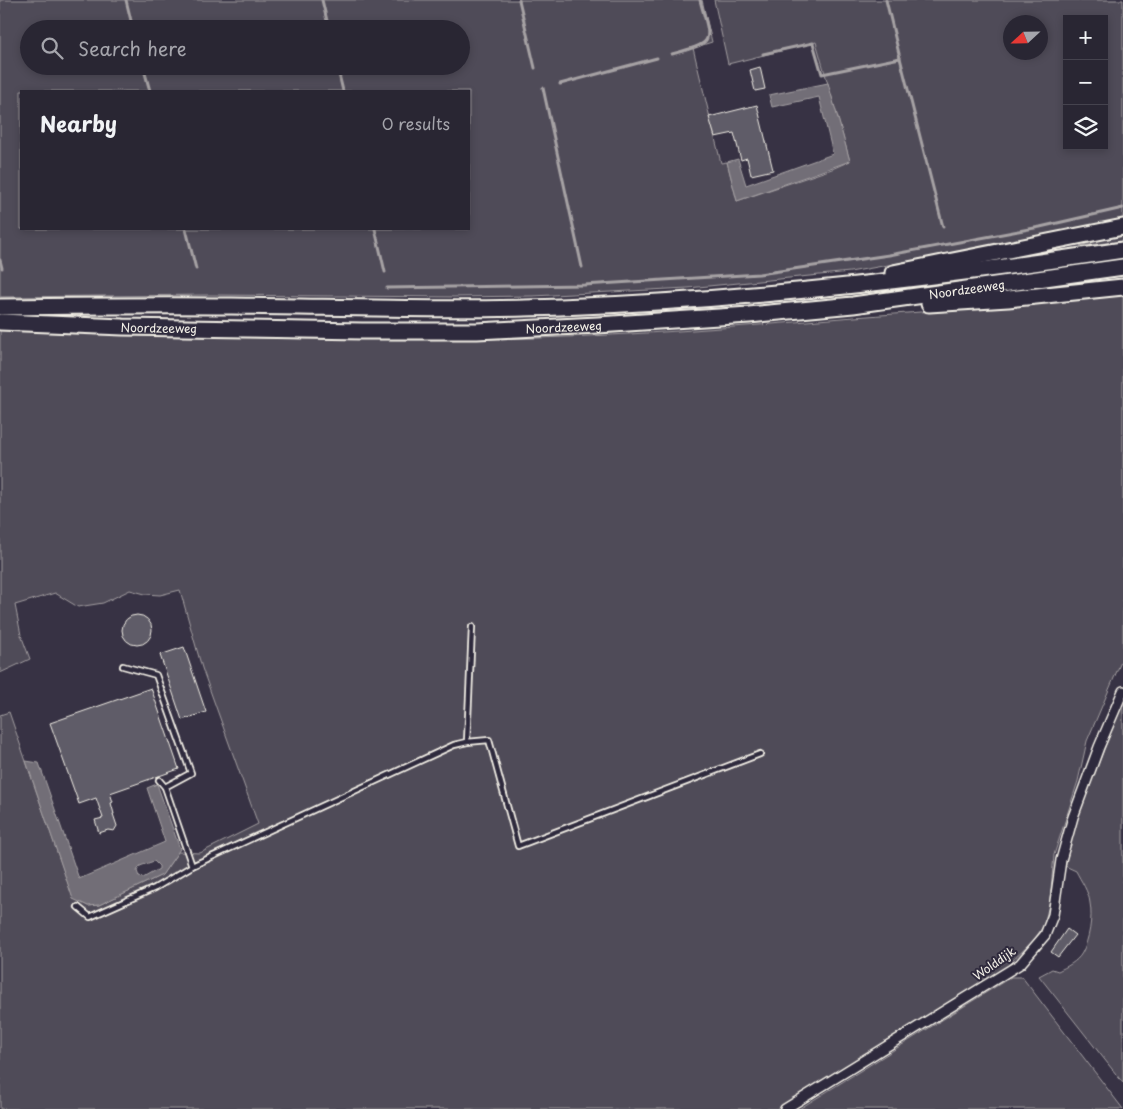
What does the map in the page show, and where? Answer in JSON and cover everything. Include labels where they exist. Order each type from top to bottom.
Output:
[{"type":"highway","points":[[821,290],[930,264],[1123,226]]},
{"type":"highway","name":"Noordzeeweg","points":[[0,308],[234,306],[409,310],[559,307],[703,300],[821,290],[1123,250]]},
{"type":"highway","name":"Noordzeeweg","points":[[0,322],[362,331],[477,331],[696,319],[853,305],[1123,267]]},
{"type":"highway","points":[[853,305],[929,304],[1008,299],[1123,287]]},
{"type":"street","name":"Wolddijk","points":[[785,1109],[1020,964],[1045,935],[1053,915],[1061,860],[1073,817],[1099,747],[1123,691]]},
{"type":"lane","points":[[467,742],[472,627]]},
{"type":"lane","points":[[123,666],[156,675],[191,773],[165,787]]},
{"type":"lane","points":[[78,907],[90,917],[155,888],[192,866],[454,745],[467,742],[489,740],[518,846],[760,754]]},
{"type":"lane","points":[[159,780],[165,787],[192,866]]},
{"type":"shaded area","points":[[0,0],[702,0],[712,42],[693,48],[721,163],[727,162],[737,201],[832,169],[850,161],[816,42],[728,64],[714,0],[1123,0],[1123,220],[850,272],[688,288],[533,296],[210,295],[0,297]]},
{"type":"shaded area","points":[[828,83],[850,161],[737,201],[727,162],[738,159],[746,185],[833,154],[819,97],[772,107],[769,95]]},
{"type":"shaded area","points":[[1123,233],[1123,241],[1080,246]]},
{"type":"shaded area","points":[[1123,293],[1123,657],[1087,741],[1078,781],[1054,855],[1050,900],[1044,925],[1034,940],[1006,967],[780,1109],[0,1109],[0,715],[9,712],[73,898],[88,906],[99,905],[162,875],[178,852],[200,853],[258,824],[202,668],[180,590],[160,595],[130,590],[103,603],[78,607],[55,593],[15,605],[21,635],[30,659],[0,673],[0,329],[336,339],[537,338],[727,327],[1052,301]]},
{"type":"shaded area","points":[[1123,702],[1123,1083],[1039,976],[1052,969],[1058,971],[1074,962],[1082,953],[1087,942],[1091,922],[1089,899],[1076,871],[1065,866],[1067,852],[1077,817]]},
{"type":"shaded area","points":[[26,761],[39,763],[79,879],[165,842],[147,788],[157,784],[180,849],[162,875],[99,905],[88,906],[73,899]],"holes":[[[154,861],[159,866],[159,869],[143,878],[139,877],[137,871],[140,866]]]},
{"type":"shaded area","points":[[1011,977],[1022,977],[1123,1109],[799,1109]]},
{"type":"building","points":[[760,67],[765,89],[755,91],[750,70]]},
{"type":"building","points":[[757,105],[773,170],[751,175],[747,158],[741,160],[734,133],[715,137],[709,117]]},
{"type":"building","points":[[137,615],[147,620],[152,630],[147,640],[137,645],[127,640],[122,630],[127,620]]},
{"type":"building","points":[[184,647],[206,712],[182,720],[160,655]]},
{"type":"building","points":[[151,688],[179,769],[110,793],[117,826],[114,831],[108,830],[99,833],[95,820],[103,818],[96,798],[79,804],[50,723]]},
{"type":"building","points":[[1067,929],[1075,935],[1058,957],[1051,952]]},
{"type":"waterway","points":[[126,0],[131,20]]},
{"type":"waterway","points":[[322,0],[327,20]]},
{"type":"waterway","points":[[519,0],[535,68]]},
{"type":"waterway","points":[[672,54],[704,43],[707,38],[707,24],[700,0]]},
{"type":"waterway","points":[[763,54],[813,43],[822,74],[900,58],[886,0]]},
{"type":"waterway","points":[[560,84],[657,58]]},
{"type":"waterway","points":[[900,58],[943,227]]},
{"type":"waterway","points":[[146,75],[150,90]]},
{"type":"waterway","points":[[339,75],[343,90]]},
{"type":"waterway","points":[[543,88],[582,267]]},
{"type":"waterway","points":[[387,288],[584,285],[759,274],[889,255],[1040,227],[1123,208]]},
{"type":"waterway","points":[[186,230],[196,269]]},
{"type":"waterway","points":[[375,230],[385,272]]},
{"type":"waterway","points":[[0,260],[2,268]]}]
